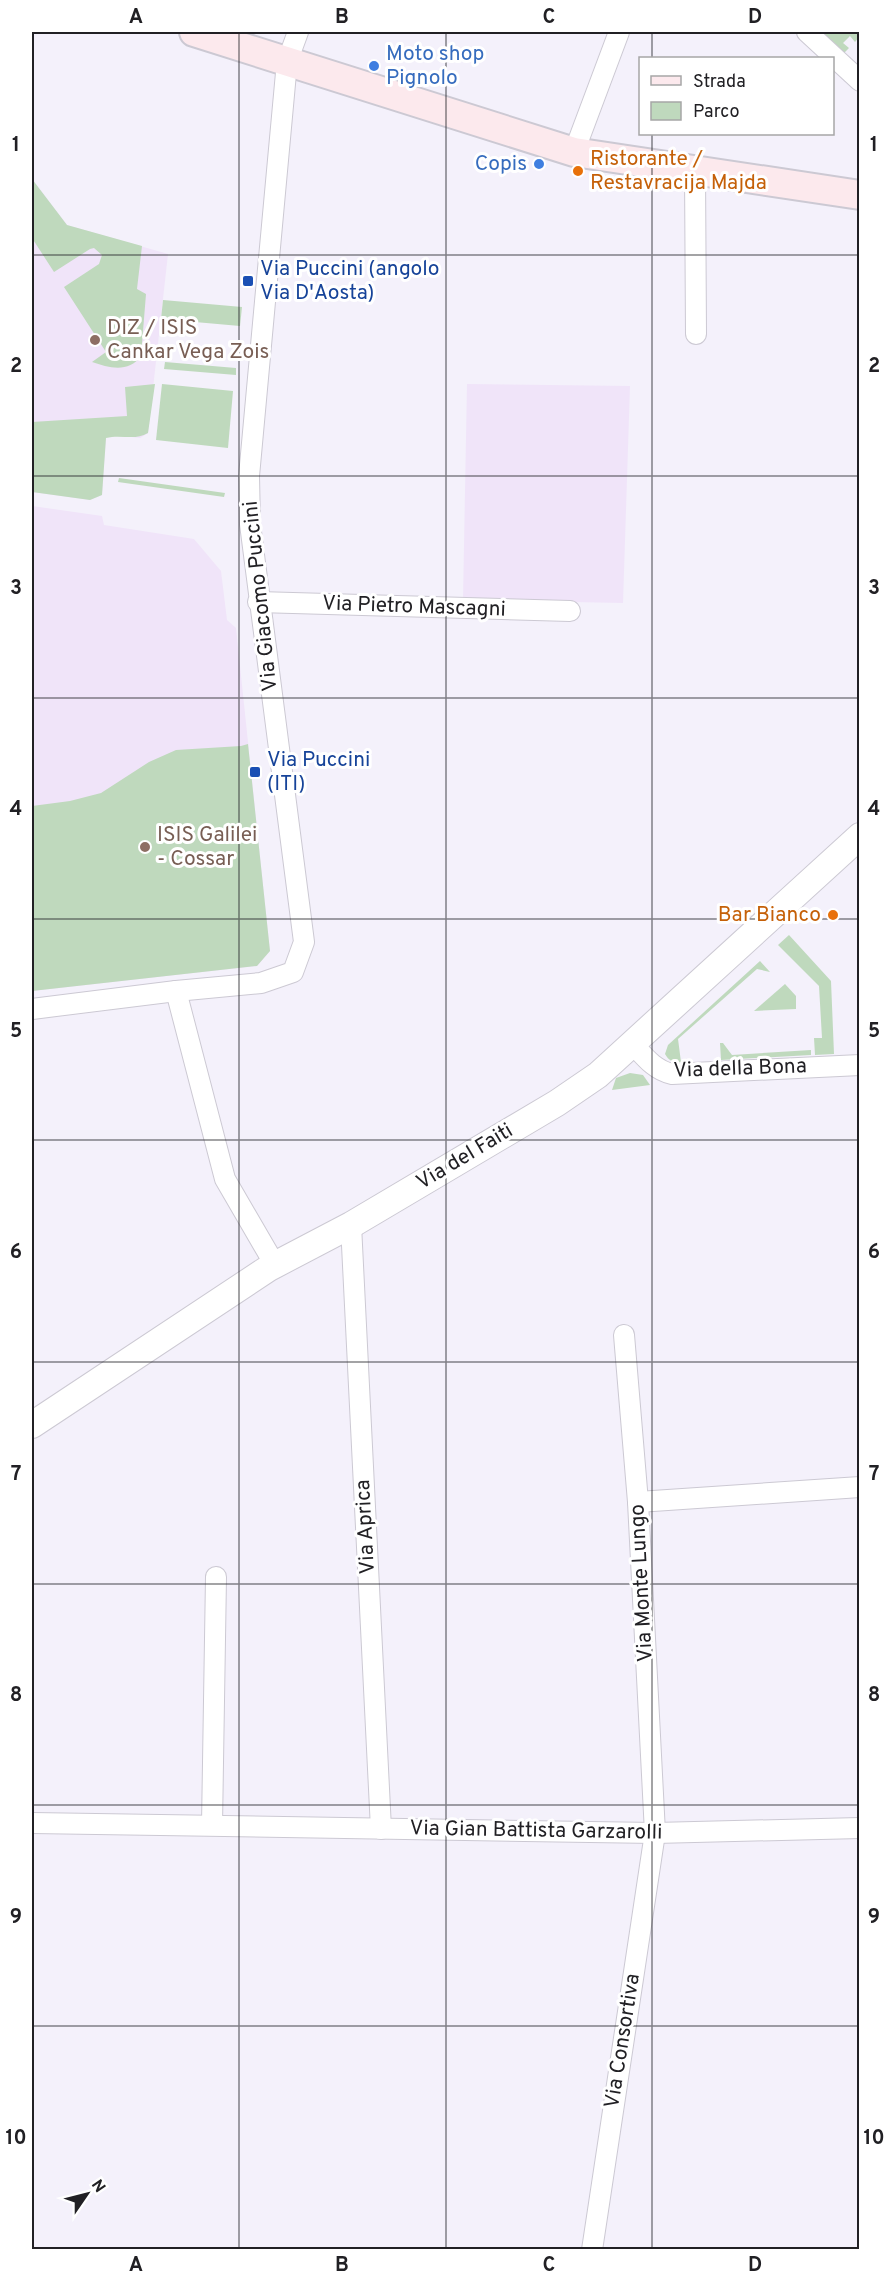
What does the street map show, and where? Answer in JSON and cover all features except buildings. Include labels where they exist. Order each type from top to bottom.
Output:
[{"type":"main road","points":[[194,32],[574,152],[860,195]]},
{"type":"street","name":"Via Giacomo Puccini","points":[[176,991],[261,983],[293,972],[304,942],[258,602],[250,525],[249,476],[287,62],[298,32]]},
{"type":"street","points":[[574,152],[619,32]]},
{"type":"street","points":[[807,32],[860,81]]},
{"type":"street","points":[[695,171],[696,334]]},
{"type":"street","name":"Via Pietro Mascagni","points":[[258,602],[570,611]]},
{"type":"street","name":"Via del Faiti","points":[[32,1425],[275,1265],[351,1225],[557,1103],[598,1075],[860,836]]},
{"type":"street","points":[[32,1009],[176,991],[225,1179],[275,1265]]},
{"type":"street","name":"Via della Bona","points":[[632,1043],[661,1072],[672,1074],[860,1065]]},
{"type":"street","name":"Via Aprica","points":[[351,1225],[381,1829]]},
{"type":"street","name":"Via Monte Lungo","points":[[624,1335],[638,1502],[655,1833]]},
{"type":"street","points":[[638,1502],[860,1487]]},
{"type":"street","points":[[212,1825],[216,1577]]},
{"type":"street","name":"Via Gian Battista Garzarolli","points":[[32,1823],[655,1833],[860,1828]]},
{"type":"street","name":"Via Consortiva","points":[[592,2250],[655,1833]]},
{"type":"shaded area","name":"DIZ / ISIS Cankar Vega Zois","points":[[32,179],[67,225],[168,254],[148,433],[140,438],[116,435],[106,437],[102,495],[90,500],[32,492]]},
{"type":"shaded area","points":[[467,384],[630,386],[623,603],[463,600]]},
{"type":"shaded area","name":"ISIS Galilei - Cossar","points":[[32,506],[102,516],[104,525],[194,539],[221,571],[227,620],[236,628],[270,951],[257,966],[32,991]]},
{"type":"green space","points":[[817,32],[859,32],[859,37],[855,42],[850,36],[843,43],[849,48],[844,53],[837,50]]},
{"type":"green space","points":[[32,179],[67,225],[142,246],[137,289],[146,294],[141,356],[131,365],[118,368],[92,362],[106,352],[64,287],[99,264],[102,255],[94,248],[90,249],[54,272],[32,238]]},
{"type":"green space","points":[[163,300],[242,307],[240,326],[161,319]]},
{"type":"green space","points":[[165,362],[236,368],[236,375],[164,369]]},
{"type":"green space","points":[[155,384],[148,433],[138,437],[106,438],[102,495],[90,500],[32,492],[32,422],[127,416],[125,387]]},
{"type":"green space","points":[[162,384],[233,391],[228,448],[156,440]]},
{"type":"green space","points":[[119,478],[225,493],[224,497],[118,482]]},
{"type":"green space","points":[[248,744],[270,951],[257,966],[32,991],[32,806],[70,801],[101,793],[149,762],[176,750]]},
{"type":"green space","points":[[789,935],[831,981],[834,1054],[815,1055],[814,1038],[822,1038],[819,986],[778,945]]},
{"type":"green space","points":[[760,961],[770,972],[757,969],[678,1039],[681,1062],[668,1058],[665,1054],[668,1045]]},
{"type":"green space","points":[[785,984],[796,996],[796,1009],[754,1011]]},
{"type":"green space","points":[[720,1043],[723,1043],[732,1055],[811,1050],[811,1055],[721,1060]]},
{"type":"green space","points":[[630,1073],[643,1075],[650,1085],[612,1090],[616,1078]]},
{"type":"place","name":"Moto shop Pignolo","points":[[374,66]]},
{"type":"place","name":"Copis","points":[[539,164]]},
{"type":"place","name":"Ristorante / Restavracija Majda","points":[[578,171]]},
{"type":"place","name":"Via Puccini (angolo Via D'Aosta)","points":[[248,281]]},
{"type":"place","name":"DIZ / ISIS Cankar Vega Zois","points":[[95,340]]},
{"type":"place","name":"Via Puccini (ITI)","points":[[255,772]]},
{"type":"place","name":"ISIS Galilei - Cossar","points":[[145,847]]},
{"type":"place","name":"Bar Bianco","points":[[833,915]]}]
